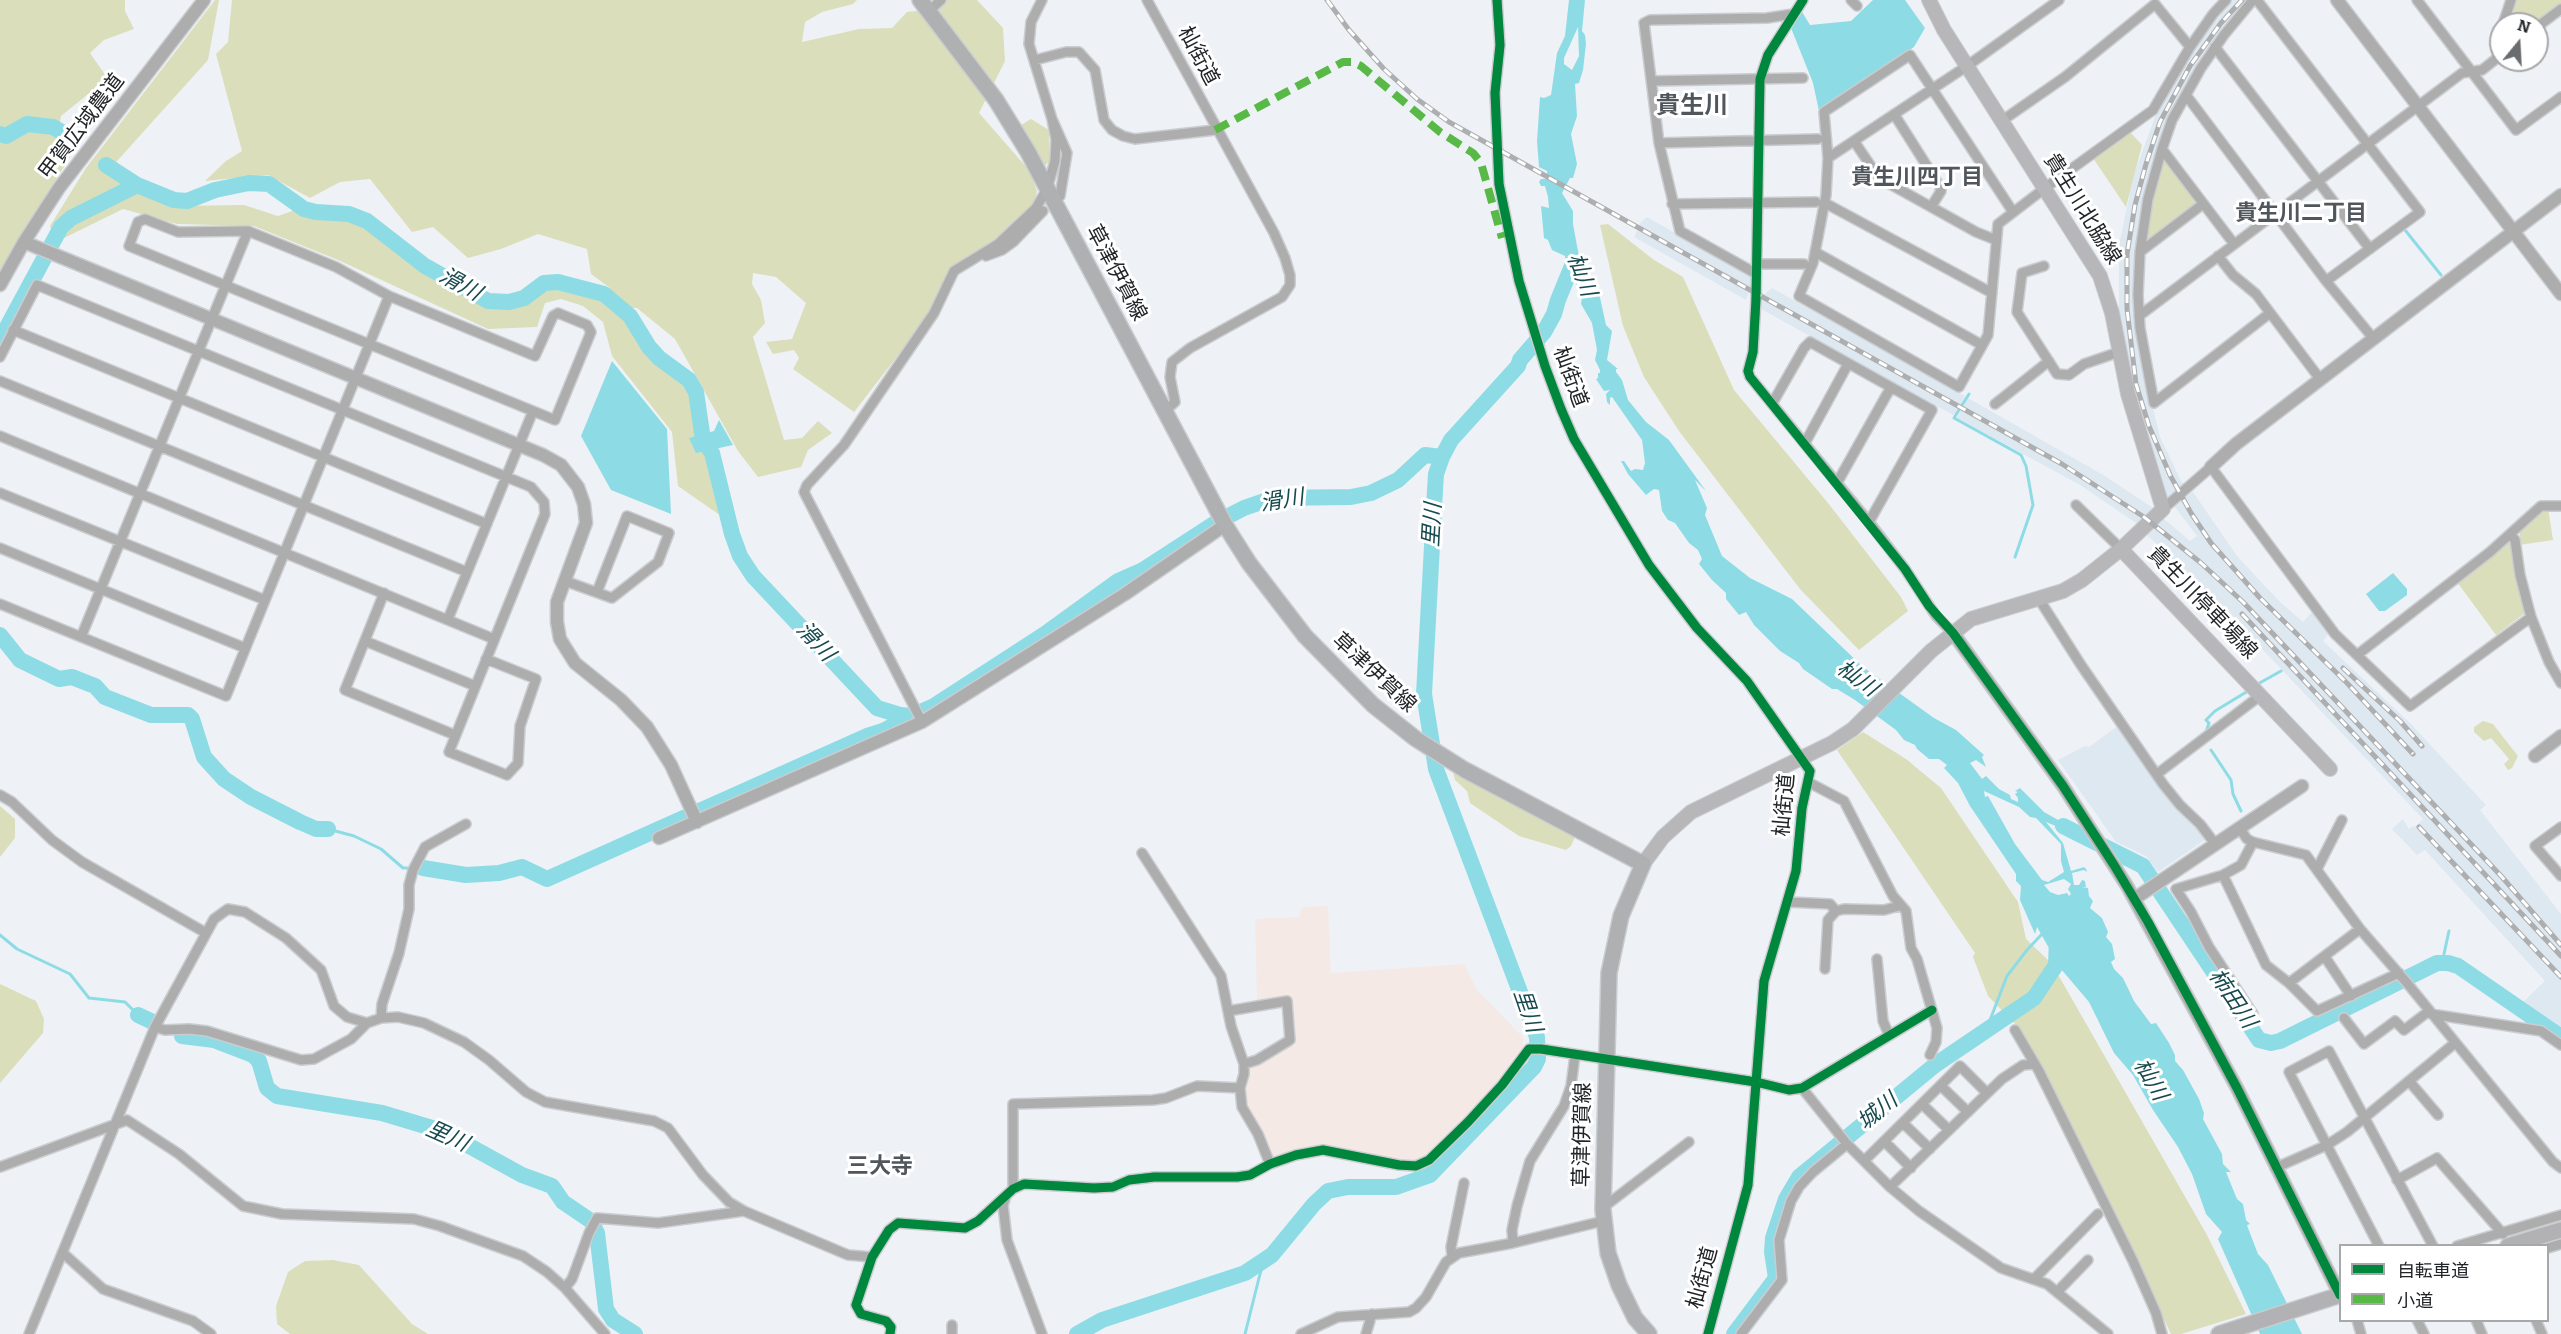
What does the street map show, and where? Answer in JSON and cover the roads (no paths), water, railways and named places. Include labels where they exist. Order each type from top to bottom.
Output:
[{"type":"highway","points":[[2505,1240],[2560,1242]]},
{"type":"highway","points":[[2219,1334],[2336,1297]]},
{"type":"main road","name":"貴生川北脇線","points":[[1934,2],[1967,66],[2100,276],[2112,313],[2128,394],[2163,509]]},
{"type":"main road","name":"草津伊賀線","points":[[924,6],[996,100],[1054,192],[1223,520],[1249,562],[1305,636],[1373,705],[1416,739],[1531,807],[1643,864],[1621,916],[1610,973],[1603,1221],[1608,1253],[1619,1285],[1635,1318],[1648,1334]]},
{"type":"main road","points":[[2121,549],[2163,509]]},
{"type":"main road","name":"貴生川停車場線","points":[[1643,864],[1663,837],[1691,812],[1832,742],[1866,717],[1920,661],[1971,619],[2063,591],[2082,580],[2121,549],[2330,769]]},
{"type":"street","name":"甲賀広域農道","points":[[0,285],[24,242],[77,163],[158,62],[204,0]]},
{"type":"street","points":[[924,6],[941,0]]},
{"type":"street","points":[[1042,0],[1031,22],[1029,44],[1056,139],[1054,192]]},
{"type":"street","name":"杣街道","points":[[1147,0],[1286,258],[1290,275],[1287,292],[1178,356],[1170,369],[1175,402],[1165,411]]},
{"type":"street","name":"杣街道","points":[[1497,0],[1500,45],[1496,93],[1499,184],[1519,281],[1532,326],[1549,377],[1574,439],[1649,565],[1697,628],[1747,681],[1810,771],[1797,871],[1767,968],[1748,1185],[1707,1334]]},
{"type":"street","points":[[1803,0],[1768,55],[1760,79],[1756,269],[1753,352],[1748,371],[1750,377],[1905,569],[1949,637],[2084,819],[2114,864],[2237,1088],[2336,1297]]},
{"type":"street","points":[[1828,158],[1967,66],[2059,0]]},
{"type":"street","points":[[2013,212],[1910,55],[1824,112],[1828,158],[1820,202],[1815,252],[1798,296],[1959,387],[1988,335],[1998,224],[2153,110],[2190,47],[2213,14],[2226,0]]},
{"type":"street","points":[[2270,313],[2154,403],[2144,357],[2139,316],[2140,252],[2148,199],[2172,120],[2215,47],[2255,0],[2420,212],[2326,281]]},
{"type":"street","points":[[2337,0],[2561,294]]},
{"type":"street","points":[[2417,0],[2516,130],[2561,97]]},
{"type":"street","points":[[2002,120],[2065,77],[2156,4],[2190,47]]},
{"type":"street","points":[[1792,14],[1767,18],[1650,20],[1644,23],[1659,143],[1680,231],[1756,269],[1804,264]]},
{"type":"street","points":[[2215,47],[2370,249]]},
{"type":"street","points":[[1035,60],[1066,52],[1079,52],[1095,70],[1104,120],[1112,130],[1123,136],[1135,139],[1215,130]]},
{"type":"street","points":[[2139,316],[2462,73],[2482,70],[2489,64]]},
{"type":"street","points":[[1652,81],[1803,78]]},
{"type":"street","points":[[2186,94],[2275,215],[2373,338]]},
{"type":"street","points":[[1894,114],[1939,185],[1941,191],[1931,207]]},
{"type":"street","points":[[921,719],[804,492],[807,485],[844,445],[874,397],[934,313],[954,271],[980,256],[1022,224],[1054,192],[1067,153],[1052,119]]},
{"type":"street","points":[[1659,143],[1818,140]]},
{"type":"street","points":[[1854,141],[1879,178],[1976,232],[1996,240]]},
{"type":"street","points":[[2162,149],[2234,244]]},
{"type":"street","points":[[2163,509],[2236,444],[2561,195]]},
{"type":"street","points":[[1672,204],[1820,202],[1992,293]]},
{"type":"street","points":[[2140,252],[2203,204]]},
{"type":"street","points":[[980,256],[1002,250],[1043,211]]},
{"type":"street","points":[[145,219],[178,232],[248,231],[336,267],[389,296],[535,356],[553,316],[558,313],[587,325],[591,332],[555,420],[226,285],[129,246],[138,222],[145,219]]},
{"type":"street","points":[[81,636],[248,231]]},
{"type":"street","points":[[24,242],[519,445],[561,465],[573,479],[581,494],[586,523],[557,602],[556,612],[563,645],[575,663],[628,705],[647,727],[671,765],[697,822]]},
{"type":"street","points":[[1815,252],[1982,345]]},
{"type":"street","points":[[2218,256],[2233,274],[2256,294],[2320,379]]},
{"type":"street","points":[[2044,266],[2022,273],[2017,312],[2057,374],[2069,375],[2084,364],[2119,352]]},
{"type":"street","points":[[0,357],[37,285],[536,490],[544,502],[545,514],[448,752],[507,775],[518,763],[520,726],[536,678],[486,659]]},
{"type":"street","points":[[0,604],[226,696],[389,296]]},
{"type":"street","points":[[13,330],[487,524]]},
{"type":"street","points":[[1772,404],[1804,348],[1810,342],[1932,410],[1869,522]]},
{"type":"street","points":[[1995,404],[2049,361]]},
{"type":"street","points":[[1805,443],[1848,364]]},
{"type":"street","points":[[0,381],[467,572]]},
{"type":"street","points":[[1837,483],[1891,387]]},
{"type":"street","points":[[448,619],[533,411]]},
{"type":"street","points":[[0,436],[494,639]]},
{"type":"street","points":[[2211,467],[2329,626],[2410,706],[2531,617]]},
{"type":"street","points":[[0,493],[265,600]]},
{"type":"street","points":[[2076,505],[2121,549]]},
{"type":"street","points":[[2357,655],[2510,534],[2541,506],[2561,506]]},
{"type":"street","points":[[565,581],[612,598],[658,561],[669,533],[627,516],[597,592]]},
{"type":"street","points":[[659,838],[921,719],[1125,594],[1223,520]]},
{"type":"street","points":[[2510,534],[2515,540],[2520,575],[2531,617],[2549,662],[2561,683]]},
{"type":"street","points":[[0,548],[245,648]]},
{"type":"street","points":[[384,593],[345,690],[455,735]]},
{"type":"street","points":[[2039,598],[2081,665],[2157,774],[2180,805],[2200,824],[2216,845]]},
{"type":"street","points":[[364,642],[475,686]]},
{"type":"street","points":[[2157,774],[2261,695]]},
{"type":"street","points":[[2535,756],[2561,736]]},
{"type":"street","points":[[1808,782],[1844,801],[1899,906],[1908,915],[1911,948],[1917,959],[1937,1035],[1930,1055]]},
{"type":"street","points":[[2134,900],[2302,786]]},
{"type":"street","points":[[0,795],[12,802],[52,840],[82,862],[206,933]]},
{"type":"street","points":[[2317,869],[2342,820]]},
{"type":"street","points":[[381,1018],[381,1004],[399,953],[410,909],[409,885],[413,870],[425,847],[466,824]]},
{"type":"street","points":[[2561,827],[2535,846],[2561,876]]},
{"type":"street","points":[[2240,829],[2247,839],[2253,842],[2306,855],[2360,929],[2403,978],[2553,1162],[2561,1168]]},
{"type":"street","points":[[2253,842],[2241,865],[2223,875],[2176,889],[2192,912],[2209,947],[2253,1014]]},
{"type":"street","points":[[1142,853],[1218,969],[1244,1064],[1244,1074],[1239,1088],[1242,1107],[1258,1134],[1270,1164]]},
{"type":"street","points":[[2223,875],[2266,965],[2289,983],[2317,1011],[2351,996],[2403,978]]},
{"type":"street","points":[[1789,902],[1830,904],[1836,911]]},
{"type":"street","points":[[1825,969],[1828,920],[1836,911],[1844,909],[1884,910],[1899,906]]},
{"type":"street","points":[[29,1334],[155,1026],[214,919],[228,909],[245,912],[286,938],[321,970],[334,1006],[348,1017],[367,1023]]},
{"type":"street","points":[[2289,983],[2360,929]]},
{"type":"street","points":[[2325,957],[2351,996]]},
{"type":"street","points":[[1877,959],[1882,1021],[1889,1035]]},
{"type":"street","points":[[1228,1011],[1287,1001],[1290,1040],[1257,1060],[1244,1064]]},
{"type":"street","points":[[890,1334],[891,1327],[886,1321],[861,1314],[856,1305],[872,1257],[888,1230],[898,1222],[965,1228],[978,1221],[1009,1193],[1024,1184],[1094,1188],[1113,1187],[1129,1180],[1154,1177],[1238,1178],[1296,1155],[1323,1150],[1399,1165],[1422,1164],[1468,1122],[1502,1085],[1529,1049],[1756,1082],[1789,1090],[1802,1088],[1932,1010]]},
{"type":"street","points":[[2344,1018],[2364,1044],[2395,1020],[2404,1030],[2430,1012],[2541,1031],[2561,1046]]},
{"type":"street","points":[[155,1026],[165,1030],[207,1031],[301,1060],[314,1059],[360,1033],[367,1023],[381,1018],[398,1017],[424,1023],[464,1042],[526,1092],[545,1102],[654,1120],[668,1128],[703,1175],[729,1202],[848,1255],[872,1257]]},
{"type":"street","points":[[2015,1030],[2035,1064],[2133,1261],[2162,1334]]},
{"type":"street","points":[[2275,1168],[2327,1145],[2365,1118],[2456,1043]]},
{"type":"street","points":[[2378,1244],[2289,1072],[2329,1051],[2432,1244]]},
{"type":"street","points":[[1513,1243],[1512,1230],[1516,1206],[1530,1161],[1564,1106],[1571,1086],[1575,1055]]},
{"type":"street","points":[[1890,1187],[2011,1072],[2023,1065],[2035,1064]]},
{"type":"street","points":[[1864,1161],[1960,1066],[1987,1093]]},
{"type":"street","points":[[2409,1081],[2438,1115]]},
{"type":"street","points":[[1042,1334],[1007,1240],[1003,1205],[1009,1193],[1013,1104],[1153,1100],[1167,1098],[1197,1086],[1239,1088]]},
{"type":"street","points":[[1941,1086],[1968,1112]]},
{"type":"street","points":[[1802,1088],[1818,1105],[1844,1142],[1890,1187],[1919,1211],[2001,1268],[2035,1278],[2057,1292],[2108,1334]]},
{"type":"street","points":[[1922,1104],[1949,1130]]},
{"type":"street","points":[[0,1167],[122,1120],[130,1121],[187,1160],[243,1206],[282,1214],[405,1218],[424,1221],[523,1256],[565,1287],[605,1334]]},
{"type":"street","points":[[1903,1123],[1930,1149]]},
{"type":"street","points":[[1603,1203],[1609,1203],[1689,1142]]},
{"type":"street","points":[[1741,1334],[1782,1280],[1779,1240],[1795,1194],[1804,1180],[1844,1142]]},
{"type":"street","points":[[1884,1142],[1911,1168]]},
{"type":"street","points":[[2397,1180],[2437,1158],[2505,1240]]},
{"type":"street","points":[[1452,1256],[1451,1247],[1464,1183]]},
{"type":"street","points":[[565,1287],[572,1279],[597,1218],[658,1223],[744,1210]]},
{"type":"street","points":[[2035,1278],[2098,1214]]},
{"type":"street","points":[[2467,1244],[2505,1240],[2561,1215]]},
{"type":"street","points":[[1301,1334],[1338,1317],[1409,1312],[1426,1298],[1440,1270],[1452,1256],[1468,1250],[1513,1243],[1603,1221]]},
{"type":"street","points":[[63,1253],[103,1289],[193,1321],[211,1334]]},
{"type":"street","points":[[2057,1292],[2088,1260]]},
{"type":"street","points":[[1366,1334],[1372,1314]]},
{"type":"water","name":"杣川","points":[[1569,0],[1585,0],[1582,31],[1586,44],[1583,70],[1579,83],[1575,84],[1577,116],[1571,134],[1577,164],[1573,178],[1570,178],[1562,193],[1573,211],[1580,262],[1593,283],[1594,290],[1599,293],[1606,325],[1612,331],[1607,360],[1618,369],[1616,372],[1622,380],[1628,400],[1646,422],[1669,440],[1706,491],[1695,480],[1707,508],[1705,515],[1722,556],[1750,578],[1792,599],[1863,667],[1934,718],[1956,730],[1984,755],[1982,757],[1986,767],[1976,760],[1970,763],[1982,779],[1986,776],[1999,789],[2010,795],[2011,799],[2018,802],[2015,794],[2018,792],[2015,791],[2020,788],[2044,812],[2083,834],[2085,838],[2046,822],[2063,843],[2071,871],[2084,867],[2086,869],[2087,872],[2084,870],[2072,873],[2074,885],[2079,885],[2082,880],[2085,881],[2086,887],[2082,887],[2088,888],[2089,896],[2093,901],[2090,908],[2102,918],[2108,932],[2106,937],[2112,944],[2115,959],[2111,962],[2114,969],[2123,978],[2134,1001],[2151,1024],[2156,1023],[2175,1055],[2175,1061],[2183,1070],[2199,1099],[2204,1113],[2203,1119],[2222,1154],[2223,1164],[2231,1172],[2226,1172],[2237,1199],[2243,1204],[2246,1220],[2250,1224],[2247,1225],[2258,1254],[2268,1265],[2302,1334],[2260,1334],[2218,1239],[2222,1232],[2206,1214],[2192,1174],[2178,1147],[2133,1075],[2114,1053],[2089,1002],[2061,969],[2037,927],[2035,934],[2020,900],[2021,886],[2016,881],[2016,874],[1970,806],[1958,783],[1944,768],[1947,765],[1939,759],[1929,759],[1915,745],[1904,740],[1896,730],[1855,700],[1837,689],[1832,689],[1803,669],[1799,663],[1780,651],[1754,625],[1746,612],[1739,615],[1726,599],[1726,593],[1699,564],[1702,559],[1698,550],[1689,543],[1675,523],[1668,520],[1662,511],[1659,490],[1654,489],[1646,495],[1628,474],[1621,461],[1624,461],[1631,471],[1643,470],[1645,463],[1642,440],[1612,397],[1610,405],[1607,402],[1606,394],[1610,390],[1604,391],[1596,379],[1600,370],[1595,360],[1597,350],[1592,323],[1581,304],[1582,297],[1579,289],[1583,292],[1585,290],[1583,282],[1578,274],[1577,286],[1573,273],[1563,269],[1566,263],[1565,256],[1552,250],[1548,240],[1544,238],[1541,206],[1549,208],[1545,186],[1541,186],[1539,182],[1541,179],[1547,179],[1547,171],[1539,167],[1537,141],[1540,97],[1551,95],[1557,53],[1565,36]],"holes":[[[1578,27],[1579,56],[1572,70],[1564,64],[1564,58]],[[1984,791],[2019,807],[2030,817],[2036,818],[2061,844],[2061,861],[2064,872],[2048,882],[2042,880],[2015,844],[1988,796],[1985,797]],[[2064,879],[2071,884],[2068,889],[2071,894],[2069,896],[2067,893],[2058,895],[2050,892],[2044,885]]]},
{"type":"water","points":[[1873,0],[1905,0],[1925,28],[1914,47],[1819,111],[1813,83],[1791,28],[1801,10],[1810,25],[1851,21]]},
{"type":"water","points":[[612,361],[667,429],[671,514],[611,490],[581,436]]},
{"type":"water","points":[[719,420],[733,445],[696,453],[689,438],[714,431]]},
{"type":"water","points":[[2393,573],[2407,589],[2407,595],[2385,611],[2379,611],[2366,594]]},
{"type":"waterway","name":"滑川","points":[[0,134],[6,136],[27,124],[53,127],[69,136]]},
{"type":"waterway","name":"滑川","points":[[106,165],[137,185],[174,200],[187,201],[215,190],[249,183],[269,184],[304,209],[349,214],[367,221],[425,266],[488,301],[509,302],[524,298],[544,283],[558,282],[604,294],[630,316],[649,347],[659,358],[689,380],[696,392],[703,440],[712,453],[732,534],[740,556],[753,576],[877,708],[900,715],[911,716],[934,706],[1045,634],[1118,581],[1143,570],[1217,522],[1244,508],[1273,498],[1351,497],[1371,493],[1398,480],[1425,455],[1442,457]]},
{"type":"waterway","points":[[0,340],[61,227],[71,218],[137,185]]},
{"type":"waterway","points":[[2405,230],[2441,275]]},
{"type":"waterway","name":"里川","points":[[1077,1334],[1102,1320],[1245,1273],[1272,1255],[1314,1204],[1328,1191],[1348,1187],[1396,1187],[1430,1175],[1534,1067],[1538,1059],[1537,1037],[1436,769],[1424,694],[1436,474],[1451,440],[1518,366],[1520,360],[1544,332],[1554,314],[1574,261]]},
{"type":"waterway","points":[[1969,394],[1954,418],[2021,455],[2026,466],[2033,505],[2015,557]]},
{"type":"waterway","points":[[0,635],[20,660],[59,679],[72,677],[95,686],[105,697],[151,715],[188,715],[192,719],[204,757],[224,779],[251,797],[300,822],[316,829],[328,829]]},
{"type":"waterway","points":[[2256,685],[2281,671]]},
{"type":"waterway","points":[[2206,732],[2209,723],[2206,720],[2215,711],[2248,691]]},
{"type":"waterway","points":[[423,868],[466,875],[499,873],[522,867],[547,879],[867,736],[883,731],[911,716]]},
{"type":"waterway","points":[[2211,750],[2231,780],[2233,794],[2241,811]]},
{"type":"waterway","name":"柿田川","points":[[2063,826],[2143,866],[2259,1040],[2271,1043],[2280,1041],[2437,963],[2458,966],[2561,1037]]},
{"type":"waterway","points":[[328,829],[354,836],[381,849],[403,868],[411,868]]},
{"type":"waterway","name":"柿田川","points":[[2148,872],[2153,869]]},
{"type":"waterway","points":[[2442,963],[2449,931]]},
{"type":"waterway","points":[[1985,1033],[2007,976],[2042,934]]},
{"type":"waterway","points":[[0,935],[17,949],[70,974],[89,998],[125,1002],[138,1015]]},
{"type":"waterway","name":"城川","points":[[1734,1334],[1776,1278],[1772,1252],[1773,1238],[1786,1199],[1799,1177],[1935,1065],[2034,998],[2056,965],[2057,939]]},
{"type":"waterway","name":"里川","points":[[138,1015],[153,1022]]},
{"type":"waterway","name":"里川","points":[[182,1036],[214,1040],[253,1055],[259,1061],[267,1088],[277,1096],[382,1113],[442,1131],[522,1175],[552,1186],[563,1202],[591,1221],[597,1233],[606,1309],[613,1320],[635,1334]]},
{"type":"waterway","points":[[1245,1334],[1263,1262]]},
{"type":"railway","points":[[1327,0],[1349,30],[1384,69],[1417,99],[1449,122],[2062,464],[2144,517],[2201,563],[2243,602],[2502,877],[2561,945]]},
{"type":"railway","points":[[2242,0],[2221,23],[2190,66],[2160,122],[2146,164],[2135,205],[2127,254],[2127,309],[2136,384],[2149,426],[2170,475],[2211,543],[2260,598],[2347,683],[2413,754]]},
{"type":"railway","points":[[2242,614],[2561,956]]},
{"type":"railway","points":[[2343,668],[2400,721],[2422,746]]},
{"type":"railway","points":[[2419,827],[2561,977]]},
{"type":"district","name":"貴生川","points":[[1692,106]]},
{"type":"district","name":"貴生川四丁目","points":[[1917,178]]},
{"type":"district","name":"貴生川二丁目","points":[[2301,214]]},
{"type":"district","name":"三大寺","points":[[880,1167]]}]
